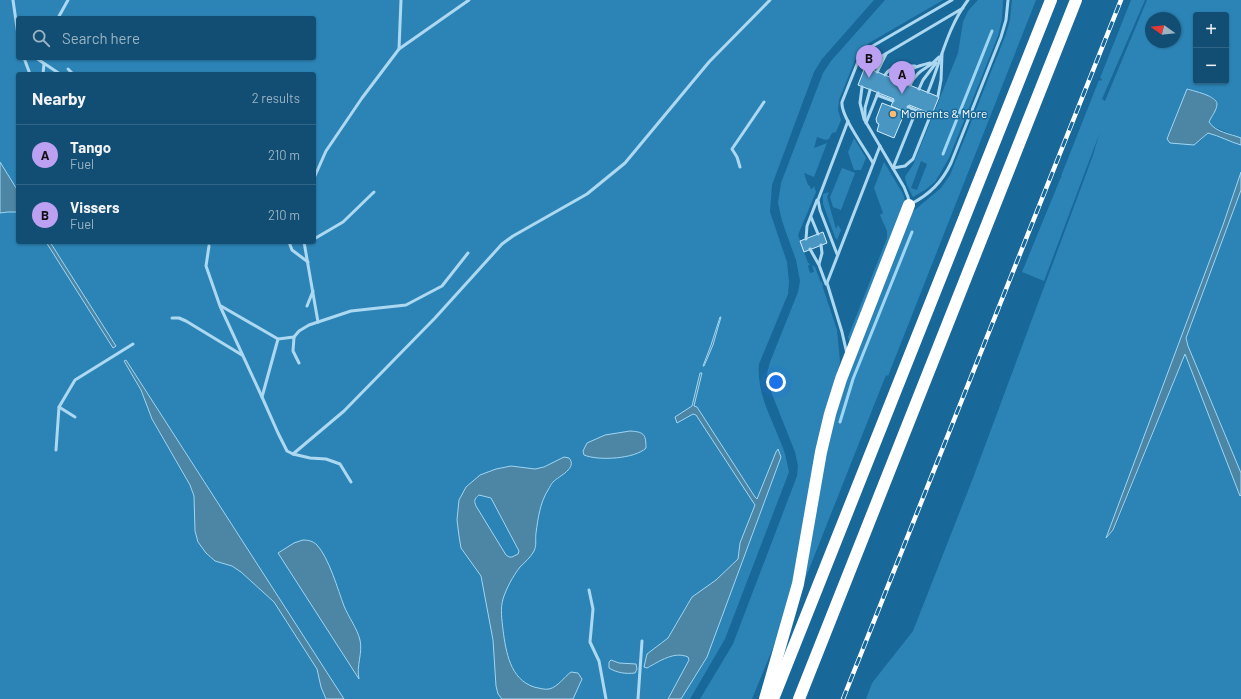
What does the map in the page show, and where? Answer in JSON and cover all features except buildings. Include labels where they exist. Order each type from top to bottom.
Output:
[{"type":"highway","points":[[773,699],[1051,0]]},
{"type":"highway","points":[[799,699],[1076,0]]},
{"type":"highway","points":[[765,699],[798,584],[826,429],[836,394],[909,206]]},
{"type":"lane","points":[[13,0],[16,21]]},
{"type":"lane","points":[[59,16],[68,0]]},
{"type":"lane","points":[[399,49],[402,0]]},
{"type":"lane","points":[[316,174],[326,151],[362,98],[399,49],[469,0]]},
{"type":"lane","points":[[293,454],[344,411],[436,318],[502,244],[513,236],[587,194],[625,163],[709,62],[770,0]]},
{"type":"lane","points":[[873,163],[842,110],[842,103],[857,65],[864,53],[872,47],[952,0]]},
{"type":"lane","points":[[919,89],[923,80],[937,60],[954,22],[968,0]]},
{"type":"lane","points":[[862,87],[860,103],[862,115],[908,194],[909,206],[936,187],[949,166],[1001,37],[1006,20],[1008,0]]},
{"type":"lane","points":[[869,69],[874,62],[889,51],[963,8]]},
{"type":"lane","points":[[910,85],[916,74],[940,56],[942,50]]},
{"type":"lane","points":[[928,92],[942,50]]},
{"type":"lane","points":[[938,96],[941,80],[942,50]]},
{"type":"lane","points":[[877,72],[883,58],[889,51]]},
{"type":"lane","points":[[25,60],[29,72]]},
{"type":"lane","points":[[39,60],[57,72]]},
{"type":"lane","points":[[892,78],[900,70],[933,62]]},
{"type":"lane","points":[[43,72],[44,64]]},
{"type":"lane","points":[[885,76],[889,70],[896,67],[916,66]]},
{"type":"lane","points":[[900,81],[905,73],[916,66]]},
{"type":"lane","points":[[866,123],[865,112],[870,90]]},
{"type":"lane","points":[[866,123],[878,94],[893,101]]},
{"type":"lane","points":[[740,167],[737,157],[732,149],[764,102]]},
{"type":"lane","points":[[893,168],[905,166],[912,160],[930,115],[910,107]]},
{"type":"lane","points":[[893,168],[919,111]]},
{"type":"lane","points":[[806,239],[806,231],[812,211],[848,121]]},
{"type":"lane","points":[[828,291],[827,281],[880,146]]},
{"type":"lane","points":[[316,238],[343,222],[374,192]]},
{"type":"lane","points":[[820,193],[818,205],[837,255]]},
{"type":"lane","points":[[812,211],[811,219],[818,234]]},
{"type":"lane","points":[[290,244],[292,250],[308,262]]},
{"type":"lane","points":[[305,244],[318,322]]},
{"type":"lane","points":[[819,267],[822,251],[821,245]]},
{"type":"lane","points":[[209,246],[206,266],[220,306],[278,433],[288,451],[293,454],[340,464],[351,482]]},
{"type":"lane","points":[[810,249],[828,291],[840,327],[848,361]]},
{"type":"lane","points":[[299,363],[293,351],[294,337],[299,331],[309,325],[351,312],[406,304],[442,286],[468,253]]},
{"type":"lane","points":[[307,306],[313,291]]},
{"type":"lane","points":[[220,306],[278,339],[294,337]]},
{"type":"lane","points":[[172,318],[179,318],[186,321],[242,354]]},
{"type":"lane","points":[[262,397],[278,339]]},
{"type":"lane","points":[[56,450],[59,407],[75,380],[133,344]]},
{"type":"lane","points":[[59,407],[75,417]]},
{"type":"lane","points":[[589,590],[593,609],[590,642],[599,661],[606,699]]},
{"type":"lane","points":[[638,699],[642,641]]},
{"type":"shaded area","points":[[0,0],[874,0],[822,59],[814,72],[772,185],[770,212],[787,262],[789,282],[788,294],[759,364],[759,375],[760,386],[766,407],[784,451],[789,472],[725,639],[690,699],[681,699],[707,657],[781,457],[778,450],[740,543],[738,559],[716,580],[692,597],[668,638],[647,654],[647,668],[672,656],[683,655],[688,657],[689,660],[668,699],[344,699],[126,360],[124,361],[141,390],[152,419],[190,485],[194,496],[195,511],[206,553],[215,561],[232,566],[241,572],[274,602],[317,669],[321,687],[326,699],[0,699],[0,213],[16,212],[16,244],[47,244],[113,348],[116,346],[51,244],[316,244],[316,72],[16,72],[16,188],[0,162]],"holes":[[[279,553],[325,559],[338,587],[344,607],[356,628],[359,661],[358,677]]]},
{"type":"shaded area","points":[[885,0],[943,0],[869,43],[859,53],[839,100],[838,110],[841,120],[836,132],[832,133],[829,139],[826,140],[817,137],[814,148],[827,143],[814,177],[804,173],[808,185],[812,189],[814,186],[816,192],[798,235],[808,263],[810,264],[808,266],[810,273],[814,272],[812,265],[815,267],[821,283],[822,281],[837,330],[840,362],[798,566],[779,633],[752,699],[700,699],[733,644],[797,476],[798,466],[795,452],[770,389],[767,374],[770,362],[798,292],[800,281],[796,260],[782,221],[778,203],[781,183],[823,73],[831,61]]},
{"type":"shaded area","points":[[978,0],[1003,0],[1002,19],[998,36],[949,158],[935,182],[913,197],[905,178],[913,165],[958,53],[963,22],[968,11]],"holes":[[[921,161],[927,164],[917,190],[911,188]]]},
{"type":"shaded area","points":[[1012,0],[1036,0],[888,376],[886,375],[802,587],[814,515],[836,404],[911,213],[941,188],[950,175],[1006,34],[1010,20]]},
{"type":"shaded area","points":[[1131,0],[1145,0],[1102,99],[1105,101],[1147,0],[1241,0],[1241,138],[1212,126],[1209,122],[1216,100],[1212,97],[1187,89],[1199,142],[1208,133],[1241,145],[1241,172],[1223,225],[1107,537],[1114,530],[1185,354],[1240,496],[1241,495],[1241,699],[866,699],[872,683],[913,631],[973,478],[1092,158],[1100,132],[1044,281],[1022,272],[1061,177],[1063,178],[1061,176],[1099,80],[1101,81],[1102,79],[1100,78]]},
{"type":"shaded area","points":[[1187,89],[1205,94],[1216,101],[1216,109],[1209,122],[1219,130],[1241,138],[1241,145],[1208,133],[1194,145],[1170,143],[1167,139]]},
{"type":"shaded area","points":[[854,138],[866,158],[861,170],[854,170],[848,152]]},
{"type":"shaded area","points":[[0,162],[16,188],[16,212],[0,213]]},
{"type":"shaded area","points":[[884,162],[903,194],[905,201],[851,344],[848,337],[887,238],[887,231],[880,215],[883,213],[874,188]]},
{"type":"shaded area","points":[[842,168],[855,173],[841,210],[833,207],[830,197]]},
{"type":"shaded area","points":[[1241,172],[1241,190],[1186,338],[1241,473],[1241,495],[1240,496],[1185,354],[1113,530],[1106,538],[1223,225]]},
{"type":"shaded area","points":[[1241,190],[1241,473],[1186,338]]},
{"type":"shaded area","points":[[829,192],[827,197],[836,229],[838,225],[841,230],[837,240],[823,204],[823,194]]},
{"type":"shaded area","points":[[47,244],[51,244],[116,346],[113,348]]},
{"type":"shaded area","points":[[720,317],[713,345],[703,366],[711,345]]},
{"type":"shaded area","points":[[126,360],[344,699],[326,699],[321,687],[317,669],[274,602],[241,572],[232,566],[215,561],[206,553],[198,542],[195,531],[194,496],[190,485],[152,419],[141,390],[124,361]]},
{"type":"shaded area","points":[[700,373],[702,373],[694,406],[697,407],[757,499],[778,449],[781,457],[707,657],[681,699],[668,699],[689,660],[688,657],[683,655],[672,656],[647,668],[644,667],[647,654],[668,638],[692,597],[716,580],[738,559],[740,543],[755,505],[696,415],[693,414],[677,423],[675,417],[692,406]]},
{"type":"shaded area","points":[[630,431],[643,434],[646,448],[641,452],[634,455],[616,458],[598,458],[584,455],[583,451],[587,443],[605,435]]},
{"type":"shaded area","points":[[564,457],[569,458],[571,462],[567,472],[553,482],[545,495],[541,505],[534,551],[517,571],[504,595],[502,614],[506,647],[514,671],[519,678],[534,687],[546,689],[552,688],[571,672],[578,673],[582,679],[573,699],[502,699],[498,694],[496,686],[493,640],[481,576],[461,548],[457,520],[459,500],[466,487],[480,475],[496,469],[511,466],[535,469],[544,467]],"holes":[[[479,495],[491,498],[519,551],[518,554],[512,557],[506,555],[475,504],[475,499]]]},
{"type":"shaded area","points":[[303,540],[314,543],[321,551],[333,574],[344,606],[357,631],[361,645],[358,669],[359,679],[278,553],[294,543]]},
{"type":"shaded area","points":[[611,660],[619,663],[636,664],[637,669],[635,673],[615,671],[609,668],[609,662]]},
{"type":"waterway","points":[[943,154],[992,31]]},
{"type":"waterway","points":[[840,422],[853,379],[912,232]]},
{"type":"railway","points":[[843,699],[1121,0]]},
{"type":"place","name":"Vissers","points":[[869,78]]},
{"type":"place","name":"Tango","points":[[902,94]]},
{"type":"place","name":"Moments & More","points":[[893,114]]}]
